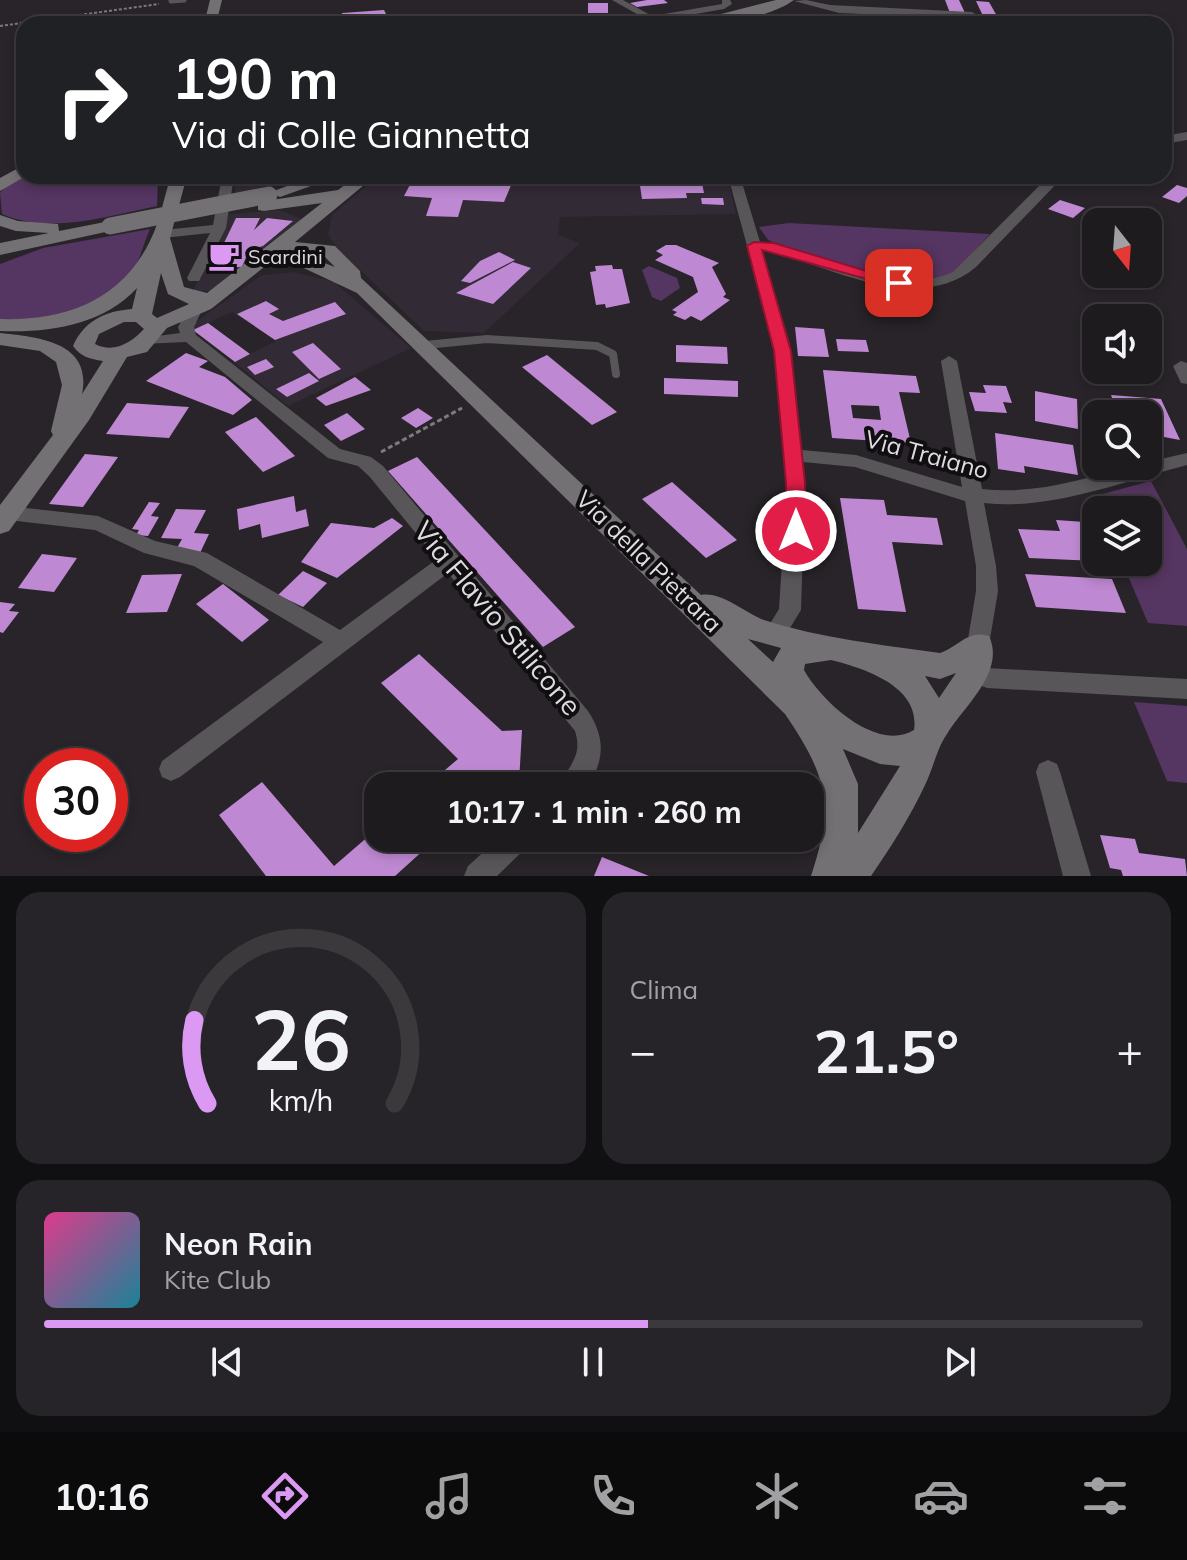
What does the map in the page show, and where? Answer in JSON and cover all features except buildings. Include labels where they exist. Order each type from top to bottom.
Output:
[{"type":"street","points":[[616,0],[640,16]]},
{"type":"street","points":[[670,16],[722,6],[728,4],[726,0]]},
{"type":"street","points":[[767,16],[795,0]]},
{"type":"street","points":[[734,16],[795,0],[867,16]]},
{"type":"street","points":[[829,8],[932,16]]},
{"type":"street","points":[[147,326],[141,306],[153,275],[173,184]]},
{"type":"street","points":[[194,278],[219,228],[227,184]]},
{"type":"street","points":[[272,202],[313,184]]},
{"type":"street","points":[[4,519],[118,354],[147,326],[203,305],[357,184]]},
{"type":"street","points":[[736,184],[781,341],[796,512],[782,622],[763,655],[770,678]]},
{"type":"street","points":[[754,246],[769,246],[899,283],[941,283],[966,268],[1023,205],[1048,184]]},
{"type":"street","points":[[0,249],[200,211],[344,195]]},
{"type":"street","points":[[272,202],[316,216]]},
{"type":"street","points":[[316,216],[328,250],[345,263],[364,289]]},
{"type":"street","points":[[0,220],[37,228],[101,228]]},
{"type":"street","points":[[0,260],[101,228]]},
{"type":"street","points":[[0,325],[55,322],[104,304],[127,287],[162,237],[219,228]]},
{"type":"street","points":[[162,237],[175,290],[203,305]]},
{"type":"street","points":[[279,247],[328,250]]},
{"type":"street","points":[[279,247],[303,263],[343,274],[364,289]]},
{"type":"street","points":[[243,276],[303,263]]},
{"type":"street","points":[[118,354],[93,353],[84,346],[86,336],[96,326],[113,319],[153,275]]},
{"type":"street","name":"Via della Pietrara","points":[[364,289],[796,704],[828,747],[842,784],[843,826],[829,876]]},
{"type":"street","points":[[189,337],[186,327],[203,305]]},
{"type":"street","points":[[113,319],[189,337],[334,454],[364,461]]},
{"type":"street","points":[[0,339],[46,345],[60,353],[69,364],[73,385],[59,443]]},
{"type":"street","points":[[59,443],[88,384],[93,353]]},
{"type":"street","points":[[796,704],[876,749],[895,753],[914,750],[976,672],[987,579],[949,361]]},
{"type":"street","name":"Via Traiano","points":[[792,455],[867,464],[972,496],[1031,498],[1187,459]]},
{"type":"street","name":"Via Flavio Stilicone","points":[[364,461],[376,471],[584,723],[591,750],[584,772]]},
{"type":"street","points":[[4,519],[98,523],[151,548],[200,559],[340,641]]},
{"type":"street","points":[[171,769],[450,560]]},
{"type":"street","points":[[665,575],[729,617],[782,622],[844,652],[895,671],[913,684],[926,702],[929,734],[914,772],[850,876]]},
{"type":"street","points":[[847,734],[805,694],[787,665],[788,659],[800,652],[844,652],[1048,682],[1187,689]]},
{"type":"street","points":[[1048,772],[1077,876]]},
{"type":"street","points":[[478,876],[503,852]]},
{"type":"lane","points":[[171,1],[184,0]]},
{"type":"lane","points":[[425,345],[487,339],[597,346],[613,354],[616,374]]},
{"type":"path","points":[[68,16],[171,1]]},
{"type":"path","points":[[364,461],[480,399]]},
{"type":"shaded area","points":[[854,13],[922,16],[869,16]]},
{"type":"shaded area","points":[[16,180],[16,184],[158,184],[157,206],[79,222],[20,220],[2,214],[0,193],[8,183]]},
{"type":"shaded area","points":[[236,184],[279,184],[235,193]]},
{"type":"shaded area","points":[[369,184],[729,184],[736,214],[560,217],[558,235],[580,243],[484,333],[424,331],[339,250],[328,235],[332,215]]},
{"type":"shaded area","points":[[280,210],[304,220],[215,290],[192,293],[229,214]]},
{"type":"shaded area","points":[[789,223],[990,234],[950,277],[907,282],[777,244],[768,240],[759,227]]},
{"type":"shaded area","points":[[150,229],[131,276],[101,301],[51,318],[0,319],[0,264],[43,248]]},
{"type":"shaded area","points":[[649,266],[677,278],[680,288],[661,301],[652,297],[642,270]]},
{"type":"shaded area","points":[[294,272],[334,282],[411,348],[288,406],[234,362],[276,341],[232,312],[193,330],[187,328],[262,275]]},
{"type":"shaded area","points":[[1151,481],[1159,496],[1095,496]]},
{"type":"shaded area","points":[[1162,502],[1187,549],[1187,626],[1148,623],[1128,576],[1162,576]]},
{"type":"shaded area","points":[[1134,702],[1187,706],[1187,783],[1167,781]]},
{"type":"place","name":"Scardini","points":[[224,256]]},
{"type":"route","points":[[796,531],[796,483],[783,351],[754,246],[769,246],[899,283]]}]
